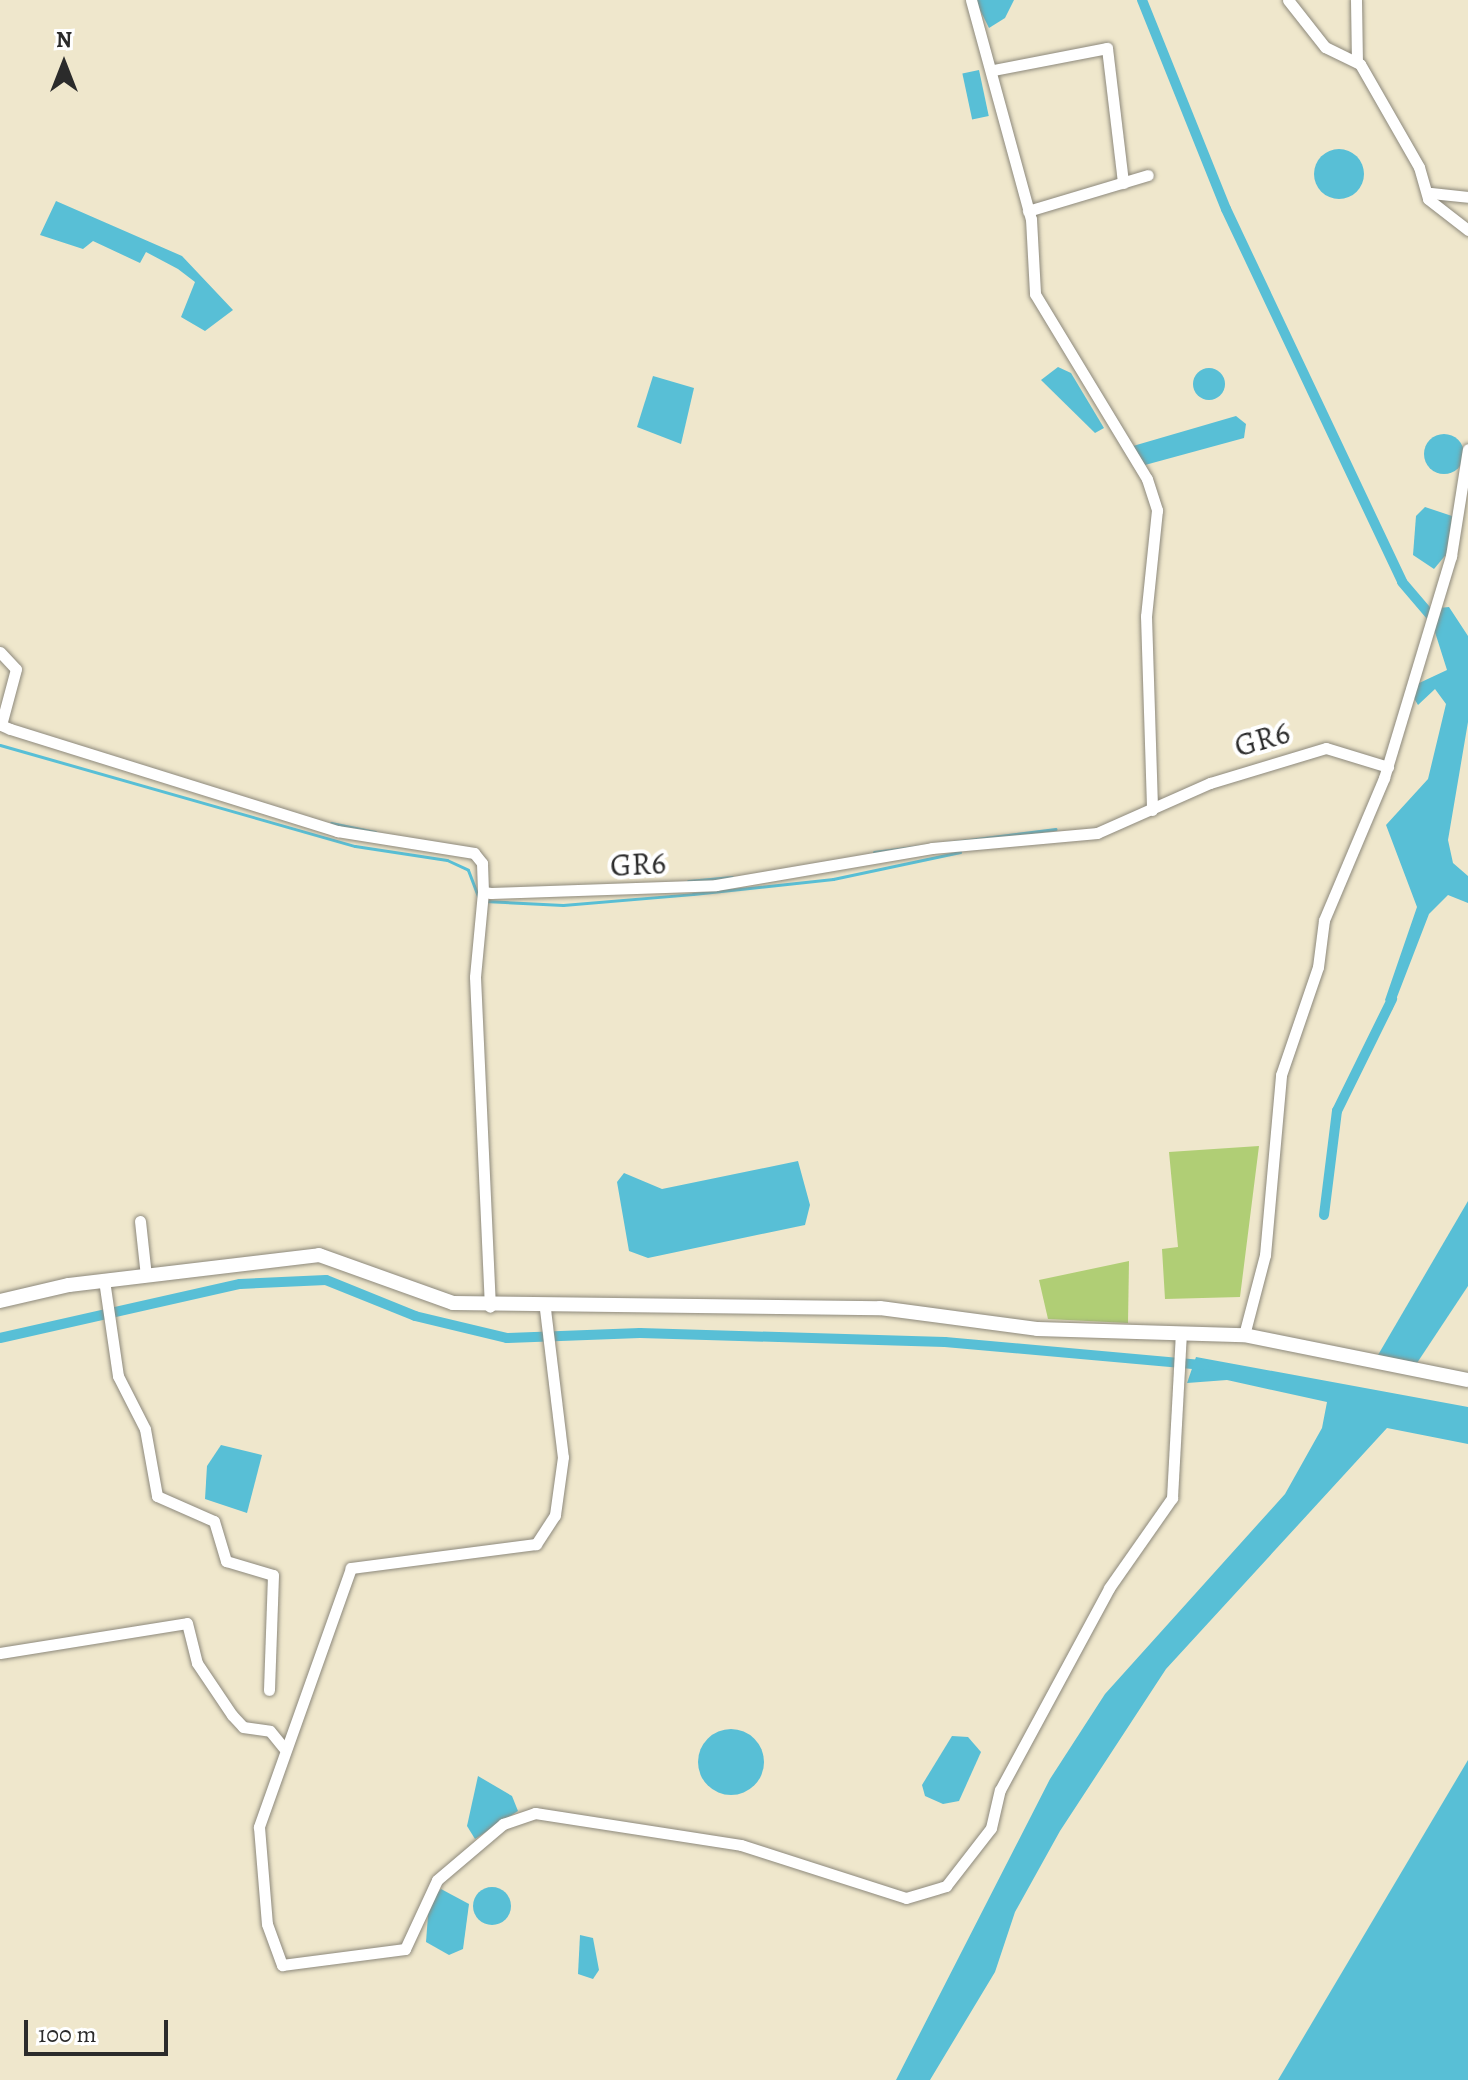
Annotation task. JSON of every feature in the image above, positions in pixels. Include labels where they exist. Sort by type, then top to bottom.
[{"type":"main road","points":[[0,1301],[104,1280],[319,1255],[353,1262],[418,1296],[490,1307],[546,1313],[880,1308],[1037,1329],[1181,1339],[1244,1335],[1468,1380]]},
{"type":"street","points":[[971,0],[993,70],[1028,211],[1035,294],[1147,479],[1157,510],[1146,616],[1152,810]]},
{"type":"street","points":[[1288,0],[1325,47],[1357,62]]},
{"type":"street","points":[[1356,0],[1357,62],[1448,221],[1468,230]]},
{"type":"street","points":[[993,70],[1107,48],[1123,183]]},
{"type":"street","points":[[1028,211],[1148,175]]},
{"type":"street","points":[[1431,193],[1468,197]]},
{"type":"street","points":[[1244,1335],[1265,1255],[1281,1075],[1318,967],[1324,920],[1388,767],[1424,631],[1439,592],[1468,449]]},
{"type":"street","points":[[0,652],[17,678],[0,726],[337,831],[474,853],[483,892],[475,977],[490,1307]]},
{"type":"street","name":"GR6","points":[[483,892],[651,891],[788,876],[932,848],[1097,833],[1225,777],[1326,748],[1388,767]]},
{"type":"street","points":[[140,1221],[146,1276]]},
{"type":"street","points":[[104,1280],[118,1376],[145,1429],[160,1501],[214,1521],[226,1561],[273,1575],[269,1690]]},
{"type":"street","points":[[546,1313],[563,1457],[559,1501],[544,1534],[514,1549],[354,1564],[283,1747],[259,1827],[258,1867],[282,1965],[405,1949],[437,1880],[503,1824],[535,1813],[741,1845],[899,1897],[929,1896],[958,1876],[991,1828],[1000,1790],[1109,1588],[1172,1498],[1181,1339]]},
{"type":"street","points":[[0,1653],[187,1623],[197,1663],[232,1715],[243,1727],[270,1731],[283,1747]]},
{"type":"green space","points":[[1259,1146],[1240,1297],[1165,1299],[1162,1249],[1178,1247],[1169,1152]]},
{"type":"green space","points":[[1129,1261],[1128,1323],[1048,1319],[1039,1280]]},
{"type":"water","points":[[975,0],[1014,0],[1005,18],[989,28]]},
{"type":"water","points":[[979,70],[989,116],[972,120],[962,74]]},
{"type":"water","points":[[1339,149],[1357,156],[1364,174],[1357,192],[1339,199],[1321,192],[1314,174],[1321,156]]},
{"type":"water","points":[[56,201],[182,256],[233,310],[205,331],[181,317],[195,282],[178,269],[146,252],[140,263],[93,241],[83,249],[40,235]]},
{"type":"water","points":[[1058,367],[1071,373],[1104,428],[1095,433],[1041,380]]},
{"type":"water","points":[[1209,368],[1220,373],[1225,384],[1220,395],[1209,400],[1198,395],[1193,384],[1198,373]]},
{"type":"water","points":[[653,376],[694,388],[681,444],[637,427]]},
{"type":"water","points":[[1236,416],[1246,424],[1244,438],[1145,465],[1133,446]]},
{"type":"water","points":[[1444,434],[1458,440],[1464,454],[1458,468],[1444,474],[1430,468],[1424,454],[1430,440]]},
{"type":"water","points":[[1425,507],[1452,516],[1449,551],[1434,569],[1413,555],[1416,516]]},
{"type":"water","points":[[1449,607],[1468,636],[1468,722],[1448,840],[1453,863],[1468,876],[1468,903],[1448,895],[1429,914],[1392,1010],[1385,1000],[1417,907],[1386,825],[1428,779],[1446,704],[1435,689],[1418,705],[1412,695],[1417,684],[1447,670],[1434,629],[1439,608]]},
{"type":"water","points":[[798,1161],[810,1205],[805,1225],[648,1258],[629,1251],[617,1182],[624,1173],[662,1189]]},
{"type":"water","points":[[1468,1201],[1468,1286],[1417,1363],[1378,1355]]},
{"type":"water","points":[[1196,1357],[1468,1407],[1468,1444],[1387,1428],[1166,1669],[1060,1831],[1015,1912],[995,1972],[930,2080],[896,2080],[1050,1779],[1105,1694],[1285,1494],[1322,1428],[1327,1402],[1227,1380],[1187,1383]]},
{"type":"water","points":[[221,1445],[262,1455],[247,1513],[205,1499],[207,1466]]},
{"type":"water","points":[[731,1729],[744,1731],[754,1739],[762,1749],[762,1775],[754,1785],[744,1793],[731,1795],[718,1793],[708,1785],[700,1775],[698,1762],[700,1749],[708,1739],[718,1731]]},
{"type":"water","points":[[952,1736],[968,1737],[981,1752],[959,1801],[943,1804],[925,1796],[922,1785]]},
{"type":"water","points":[[1468,1760],[1468,2080],[1278,2080]]},
{"type":"water","points":[[478,1776],[512,1796],[518,1811],[475,1839],[467,1826]]},
{"type":"water","points":[[492,1887],[505,1893],[511,1906],[505,1919],[492,1925],[479,1919],[473,1906],[479,1893]]},
{"type":"water","points":[[441,1889],[469,1904],[463,1949],[449,1955],[426,1942],[429,1902]]},
{"type":"water","points":[[580,1935],[593,1938],[599,1970],[593,1979],[578,1974]]},
{"type":"waterway","points":[[1142,0],[1226,209],[1402,582],[1436,622]]},
{"type":"waterway","points":[[0,745],[355,846],[447,860],[468,870],[478,896]]},
{"type":"waterway","points":[[331,823],[375,832]]},
{"type":"waterway","points":[[874,852],[1056,829]]},
{"type":"waterway","points":[[485,901],[563,905],[693,894],[833,879],[960,852]]},
{"type":"waterway","points":[[688,881],[732,877]]},
{"type":"waterway","points":[[1324,1215],[1337,1111],[1392,999]]},
{"type":"waterway","points":[[0,1338],[240,1284],[326,1280],[415,1316],[507,1338],[640,1333],[945,1342],[1204,1365]]}]
